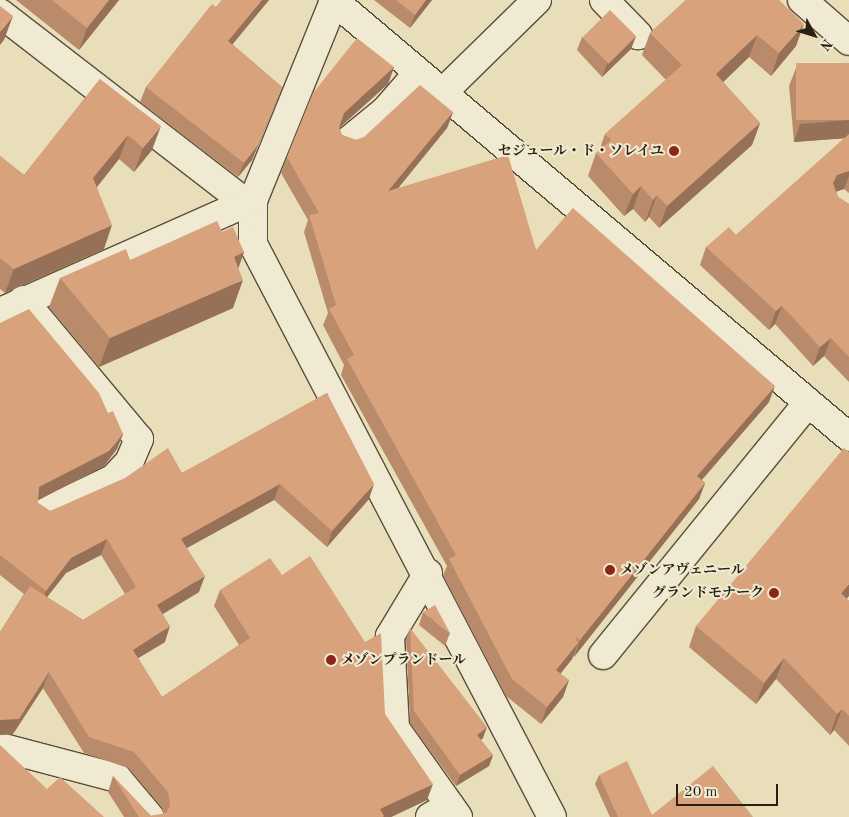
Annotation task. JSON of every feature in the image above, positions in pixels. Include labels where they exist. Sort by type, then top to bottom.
[{"type":"street","points":[[552,817],[428,573],[253,244],[250,201],[333,0],[849,437]]},
{"type":"street","points":[[604,0],[638,35]]},
{"type":"street","points":[[442,93],[526,4]]},
{"type":"street","points":[[816,5],[849,41]]},
{"type":"street","points":[[0,12],[250,201]]},
{"type":"street","points":[[348,141],[386,110],[418,73]]},
{"type":"street","points":[[46,511],[113,479],[129,462],[139,440],[11,306],[250,201]]},
{"type":"street","points":[[603,656],[808,402]]},
{"type":"street","points":[[428,573],[390,636],[395,728],[446,813]]},
{"type":"street","points":[[0,747],[117,778],[150,817]]},
{"type":"building","points":[[52,0],[109,0],[87,28]]},
{"type":"building","points":[[222,0],[262,0],[228,41],[282,87],[258,145],[244,163],[146,87],[212,4],[216,7]]},
{"type":"building","points":[[396,0],[426,0],[415,15]]},
{"type":"building","points":[[686,0],[779,0],[804,24],[779,53],[757,35],[716,74],[760,123],[667,206],[657,195],[653,200],[641,186],[633,194],[596,153],[611,140],[605,134],[682,65],[650,33]]},
{"type":"building","points":[[0,6],[13,16],[0,32]]},
{"type":"building","points":[[610,10],[636,36],[609,64],[582,38]]},
{"type":"building","points":[[357,38],[394,67],[344,113],[339,127],[342,135],[356,140],[364,137],[420,85],[453,112],[388,191],[508,155],[536,250],[573,208],[775,386],[697,476],[705,483],[580,640],[575,636],[578,643],[556,670],[569,680],[547,707],[512,679],[449,559],[456,555],[347,359],[354,355],[329,309],[336,305],[309,215],[319,213],[287,157],[313,93]]},
{"type":"building","points":[[796,63],[849,63],[849,120],[796,120]]},
{"type":"building","points":[[100,79],[161,126],[143,148],[128,135],[93,178],[112,225],[14,269],[0,258],[0,156],[24,175]]},
{"type":"building","points":[[849,134],[849,171],[837,175],[833,183],[838,197],[849,204],[849,357],[831,338],[820,347],[782,306],[776,311],[706,247],[729,227],[736,235]]},
{"type":"building","points":[[217,221],[222,232],[233,227],[244,252],[234,257],[243,280],[110,338],[60,278],[126,249],[130,260]]},
{"type":"building","points":[[29,309],[99,393],[108,413],[113,411],[123,434],[109,451],[39,487],[38,503],[50,511],[125,478],[168,448],[182,473],[327,393],[374,484],[332,531],[280,484],[181,539],[205,576],[157,605],[170,626],[133,650],[162,697],[250,638],[220,590],[270,558],[282,575],[310,556],[365,642],[381,633],[385,714],[433,784],[380,809],[383,817],[139,817],[113,776],[151,816],[166,813],[170,806],[168,792],[134,752],[89,737],[49,672],[19,719],[0,720],[0,632],[30,586],[83,620],[136,587],[107,539],[71,558],[46,591],[0,555],[0,323]]},
{"type":"building","points":[[844,448],[849,452],[849,584],[841,593],[849,601],[849,716],[842,709],[837,714],[784,658],[764,683],[696,626]]},
{"type":"building","points":[[435,605],[450,633],[423,612]]},
{"type":"building","points":[[410,628],[487,727],[477,735],[493,755],[460,775],[414,711]]},
{"type":"building","points":[[0,745],[47,789],[60,777],[104,817],[0,817]]},
{"type":"building","points":[[627,761],[652,815],[713,766],[753,817],[618,817],[599,775]]},
{"type":"place","name":"セジュール・ド・ソレイユ","points":[[674,151]]},
{"type":"place","name":"メゾンアヴェニール","points":[[610,570]]},
{"type":"place","name":"グランドモナーク","points":[[774,593]]},
{"type":"place","name":"メゾンプランドール","points":[[331,660]]}]
